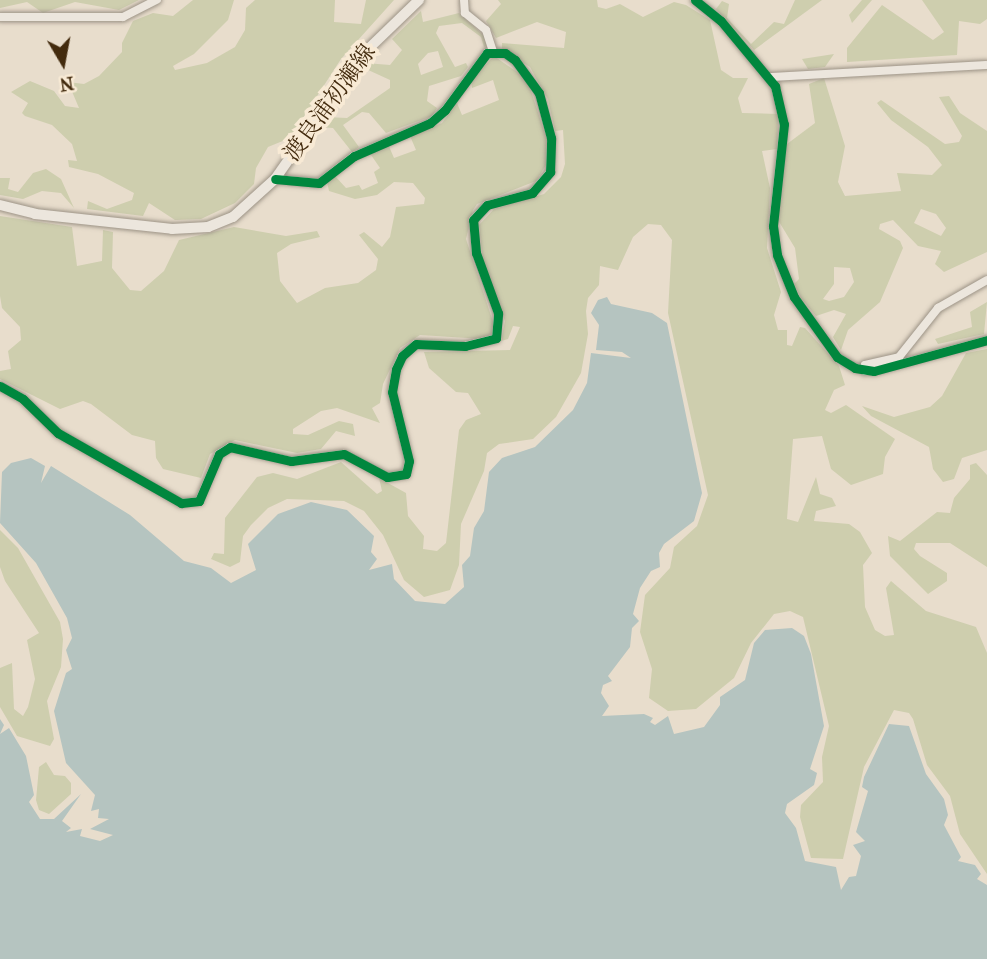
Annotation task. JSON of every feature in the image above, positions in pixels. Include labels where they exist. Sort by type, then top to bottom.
[{"type":"main road","name":"渡良浦初瀬線","points":[[0,205],[35,214],[192,230],[233,217],[275,179],[363,54],[419,0]]},
{"type":"street","points":[[0,17],[123,17],[158,0]]},
{"type":"street","points":[[464,0],[465,13],[486,30],[493,51]]},
{"type":"street","points":[[695,0],[716,15],[771,77],[783,117],[773,226],[780,266],[794,297],[832,350],[849,366],[865,371],[987,340]]},
{"type":"street","points":[[0,386],[23,399],[58,433],[181,503],[200,501],[219,454],[230,447],[291,461],[344,454],[387,477],[400,478],[406,474],[409,461],[392,392],[401,356],[416,344],[465,346],[496,338],[498,313],[476,253],[473,220],[487,205],[532,193],[545,182],[552,166],[551,138],[539,93],[515,60],[493,51],[481,56],[445,110],[430,123],[363,150],[319,183],[275,179]]},
{"type":"street","points":[[771,77],[987,65]]},
{"type":"street","points":[[865,371],[864,365],[899,357],[938,308],[987,280]]},
{"type":"green space","points":[[0,0],[139,0],[119,10],[75,2],[43,13],[27,2],[0,8]]},
{"type":"green space","points":[[193,0],[234,0],[228,20],[194,54],[173,66],[175,70],[207,63],[235,47],[245,30],[246,8],[255,0],[335,0],[334,22],[361,24],[366,0],[394,0],[341,59],[290,138],[268,147],[256,168],[254,184],[235,203],[201,219],[175,220],[149,203],[143,216],[87,209],[88,201],[107,209],[132,200],[134,193],[98,174],[69,167],[68,160],[77,161],[72,144],[52,125],[25,116],[22,113],[28,103],[11,92],[30,81],[54,91],[65,106],[79,108],[68,82],[84,84],[99,76],[122,52],[122,43],[133,21],[153,13],[173,16]]},
{"type":"green space","points":[[498,0],[597,0],[598,7],[606,9],[620,4],[643,17],[674,2],[686,5],[710,20],[721,70],[733,78],[748,78],[738,98],[742,113],[778,114],[777,149],[762,151],[770,188],[767,248],[781,292],[774,315],[778,330],[787,330],[787,345],[792,346],[800,327],[805,328],[839,366],[845,385],[834,390],[825,410],[831,413],[846,405],[895,439],[885,457],[883,474],[851,485],[831,469],[822,436],[793,439],[787,519],[798,522],[816,477],[820,494],[832,498],[836,506],[816,511],[814,521],[849,524],[860,532],[872,553],[863,565],[865,607],[875,630],[885,636],[894,635],[886,588],[891,581],[926,611],[976,627],[987,653],[987,874],[960,834],[950,796],[927,765],[913,719],[909,713],[894,710],[864,767],[843,859],[811,858],[800,817],[801,805],[823,782],[822,757],[829,726],[803,617],[790,611],[774,614],[751,643],[734,678],[696,709],[668,711],[649,698],[652,669],[640,632],[645,595],[670,568],[674,547],[697,526],[708,495],[668,313],[672,240],[661,225],[648,224],[633,237],[618,270],[600,266],[599,285],[588,298],[588,334],[581,373],[556,417],[533,439],[499,444],[487,453],[484,471],[461,524],[459,565],[450,590],[424,597],[404,580],[383,535],[364,511],[344,501],[287,499],[268,508],[251,525],[243,536],[240,562],[230,567],[211,559],[214,553],[224,554],[225,518],[257,477],[273,473],[297,479],[341,462],[377,494],[382,491],[379,478],[406,493],[408,516],[424,536],[423,549],[437,551],[446,543],[459,430],[466,420],[481,414],[468,393],[456,392],[429,368],[424,352],[510,350],[520,327],[513,326],[508,339],[501,341],[505,321],[483,262],[479,225],[494,209],[544,194],[561,177],[565,164],[563,130],[555,131],[548,99],[530,67],[502,49],[502,43],[564,48],[566,32],[537,22],[496,38],[486,21],[501,4]]},
{"type":"green space","points":[[795,0],[822,0],[754,50],[716,9],[722,1],[729,4],[727,18],[751,44],[774,22],[784,24]]},
{"type":"green space","points":[[862,0],[872,0],[852,23],[849,15]]},
{"type":"green space","points":[[922,0],[987,0],[987,19],[980,24],[959,21],[957,55],[847,62],[847,48],[882,5],[933,40],[944,32]]},
{"type":"green space","points":[[421,11],[423,22],[459,13],[491,42],[484,47],[481,37],[462,23],[439,26],[436,33],[455,67],[466,63],[468,67],[461,76],[429,86],[427,101],[437,108],[432,116],[386,133],[369,113],[362,112],[343,125],[359,147],[352,152],[333,128],[320,127],[326,117],[347,118],[390,88],[390,80],[366,69],[365,63],[390,65],[402,50],[392,39]],"holes":[[[438,51],[443,67],[421,75],[418,64],[428,53]]]},
{"type":"green space","points":[[834,54],[825,67],[808,69],[802,59]]},
{"type":"green space","points":[[494,56],[524,77],[530,88],[547,140],[546,165],[536,181],[477,204],[473,210],[466,239],[495,328],[492,333],[483,339],[420,335],[400,348],[383,384],[380,403],[372,408],[380,423],[337,408],[321,411],[293,429],[293,434],[308,435],[339,421],[353,424],[355,436],[336,431],[321,449],[297,453],[235,440],[210,454],[201,478],[163,469],[156,458],[155,441],[132,435],[91,404],[83,401],[60,409],[0,379],[0,371],[11,369],[8,351],[21,340],[20,327],[2,308],[0,216],[72,227],[77,266],[102,261],[103,230],[113,232],[112,268],[130,290],[141,291],[164,271],[179,240],[234,227],[286,236],[317,231],[320,237],[291,244],[277,253],[280,281],[297,303],[325,288],[358,283],[376,270],[378,259],[359,235],[364,232],[382,247],[390,237],[396,207],[424,204],[425,198],[413,183],[394,182],[377,195],[355,199],[329,191],[327,182],[335,176],[346,188],[359,185],[362,190],[378,183],[374,172],[380,168],[369,152],[388,144],[394,158],[416,150],[410,136],[442,123],[457,103],[462,115],[499,100],[493,80],[472,88],[471,80]]},
{"type":"green space","points":[[824,78],[845,146],[838,182],[845,196],[901,191],[897,173],[932,175],[942,165],[928,147],[891,120],[877,103],[881,100],[945,144],[959,142],[962,136],[939,97],[949,96],[960,113],[987,131],[987,252],[944,272],[935,264],[941,251],[918,246],[893,220],[880,224],[879,229],[900,241],[903,248],[880,302],[848,330],[841,350],[833,337],[846,314],[834,310],[816,316],[801,298],[794,284],[799,279],[795,248],[778,220],[787,144],[815,123],[809,84]],"holes":[[[921,209],[936,214],[946,228],[941,236],[914,223]],[[834,267],[850,268],[854,282],[844,297],[829,301],[823,299],[834,284]]]},
{"type":"green space","points":[[46,169],[61,179],[74,208],[61,193],[42,191],[23,199],[0,195],[0,178],[10,178],[8,189],[18,192],[33,173]]},
{"type":"green space","points":[[987,302],[984,334],[938,344],[935,339],[972,327],[970,312]]},
{"type":"green space","points":[[987,349],[987,450],[962,458],[954,479],[943,482],[933,469],[929,447],[871,416],[862,406],[894,417],[930,407],[942,396],[966,353]]},
{"type":"green space","points":[[976,463],[987,475],[987,567],[950,543],[916,543],[914,549],[920,556],[947,573],[947,581],[928,594],[890,556],[888,536],[900,541],[937,512],[950,513],[954,498],[970,479],[970,465]]},
{"type":"green space","points":[[0,530],[18,548],[60,622],[63,639],[61,667],[47,701],[54,739],[50,746],[17,736],[0,707],[0,668],[12,663],[14,709],[23,716],[28,707],[35,679],[27,640],[39,633],[5,581],[0,567]]},
{"type":"green space","points":[[46,762],[54,775],[65,776],[71,783],[71,794],[49,814],[39,810],[36,800],[39,767]]},
{"type":"shaded area","points":[[607,297],[611,304],[652,313],[667,323],[702,493],[694,521],[664,544],[659,553],[660,567],[651,571],[640,588],[633,614],[639,621],[632,628],[630,647],[608,676],[612,681],[603,685],[601,693],[609,706],[602,716],[644,714],[653,718],[650,722],[655,725],[668,716],[674,734],[704,727],[720,705],[720,697],[745,680],[754,643],[765,630],[792,628],[804,636],[811,654],[824,726],[810,769],[817,773],[814,785],[787,804],[785,813],[796,828],[805,861],[836,867],[841,890],[849,877],[856,876],[861,856],[853,845],[865,841],[856,832],[868,791],[862,787],[864,777],[889,724],[909,726],[926,774],[944,799],[948,815],[944,825],[961,857],[958,861],[975,865],[981,874],[977,879],[987,885],[987,959],[0,959],[0,734],[9,728],[26,756],[34,795],[29,802],[40,819],[54,819],[81,794],[62,821],[71,828],[66,832],[82,829],[80,836],[100,841],[113,835],[90,829],[109,819],[98,818],[99,809],[91,811],[95,795],[66,763],[54,711],[66,673],[72,669],[66,650],[72,638],[67,618],[36,563],[0,523],[2,472],[11,463],[31,458],[45,466],[41,483],[51,466],[130,515],[184,561],[211,568],[231,583],[256,570],[248,544],[278,514],[311,502],[347,510],[374,536],[371,552],[377,559],[369,570],[392,564],[394,579],[415,601],[445,604],[464,587],[462,565],[470,556],[474,528],[484,511],[489,472],[502,458],[535,447],[573,410],[587,383],[591,353],[631,358],[622,352],[596,350],[599,325],[591,313],[598,300]]},
{"type":"cycle path","points":[[695,0],[721,21],[775,86],[784,124],[773,226],[777,255],[794,297],[837,357],[855,368],[874,371],[987,340]]},
{"type":"cycle path","points":[[0,386],[23,399],[58,433],[181,503],[199,501],[219,454],[230,447],[291,461],[344,454],[387,477],[406,474],[409,461],[392,392],[396,369],[402,356],[416,344],[465,346],[496,338],[498,313],[476,253],[473,220],[487,205],[532,193],[550,172],[551,138],[539,93],[515,60],[505,53],[487,53],[445,110],[430,123],[354,156],[319,183],[275,179]]}]
